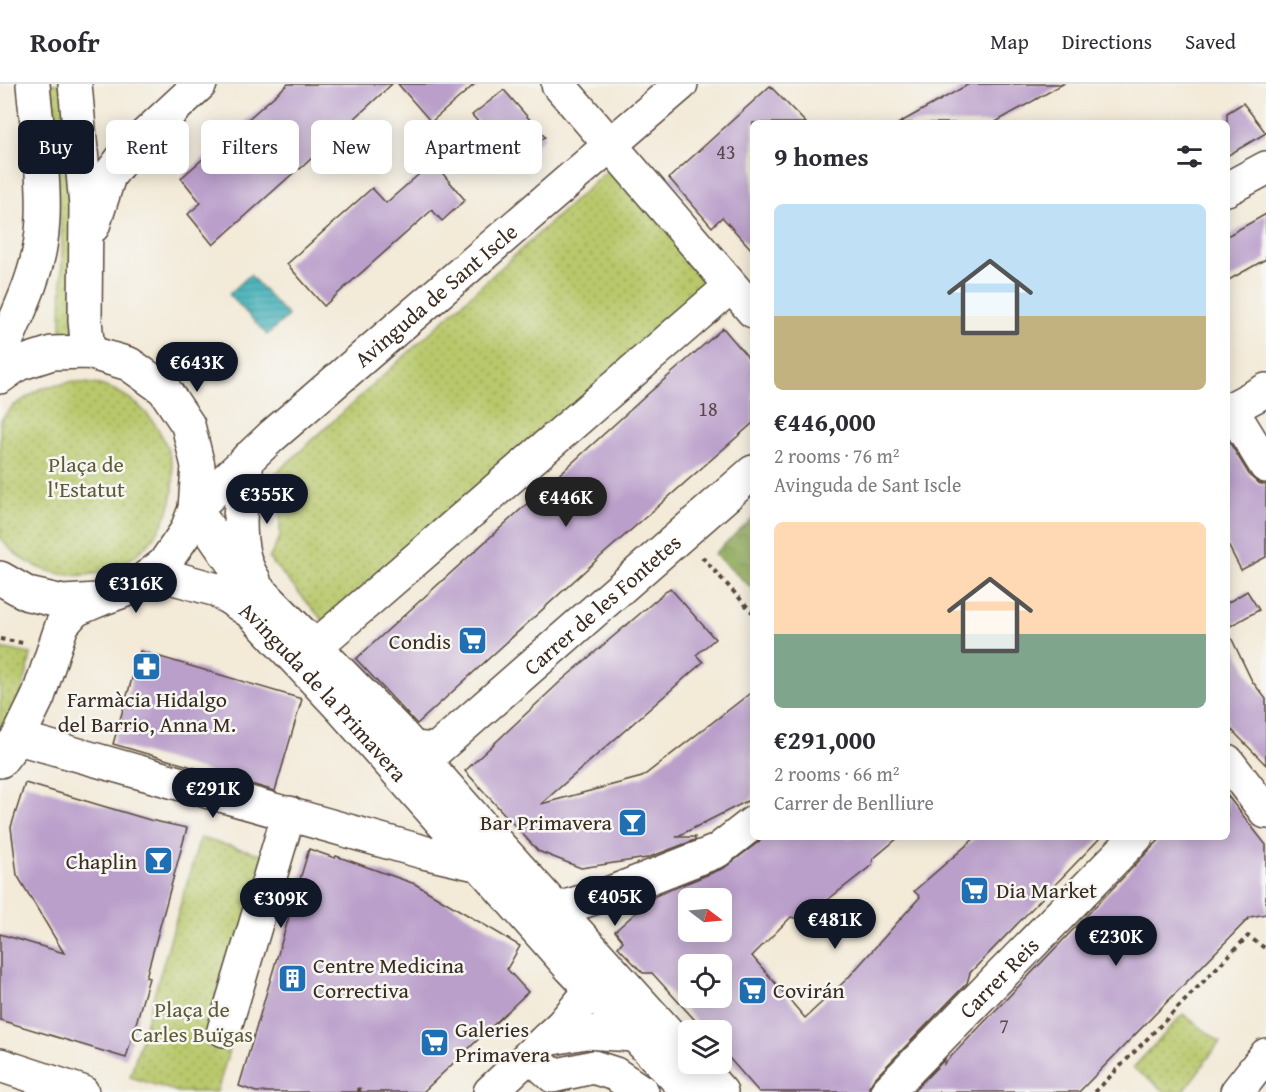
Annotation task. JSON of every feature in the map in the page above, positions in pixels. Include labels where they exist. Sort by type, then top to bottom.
[{"type":"street","points":[[0,356],[35,269],[41,240],[44,207],[33,84]]},
{"type":"street","points":[[75,84],[86,206],[85,320],[88,352]]},
{"type":"street","points":[[85,253],[109,176],[128,151],[200,84]]},
{"type":"street","points":[[558,84],[750,308]]},
{"type":"street","name":"Avinguda de Sant Iscle","points":[[195,509],[248,458],[681,84]]},
{"type":"street","points":[[1230,187],[1266,168]]},
{"type":"street","points":[[324,639],[731,286]]},
{"type":"street","points":[[0,377],[18,364],[52,353],[88,352],[129,364],[164,390],[182,416],[188,425],[198,466],[195,509],[186,532],[164,564],[134,587],[75,610],[62,625],[38,697],[9,749],[289,813],[423,852],[476,860]]},
{"type":"street","points":[[1230,409],[1266,390]]},
{"type":"street","points":[[1230,412],[1266,466]]},
{"type":"street","name":"Avinguda de la Primavera","points":[[248,458],[240,497],[242,539],[248,570],[265,596]]},
{"type":"street","name":"Carrer de les Fontetes","points":[[433,751],[750,475]]},
{"type":"street","name":"Avinguda de la Primavera","points":[[195,509],[241,575],[265,596],[324,639],[433,751],[563,920],[678,1044]]},
{"type":"street","name":"Avinguda de la Primavera","points":[[147,577],[163,575],[218,590],[252,613],[342,709],[596,996],[689,1092]]},
{"type":"street","points":[[0,578],[28,594],[54,600],[63,602],[98,600]]},
{"type":"street","name":"Avinguda de la Primavera","points":[[433,751],[443,803],[470,835],[476,860]]},
{"type":"street","points":[[1230,765],[1266,812]]},
{"type":"street","points":[[224,1030],[289,813]]},
{"type":"street","points":[[596,996],[597,976],[572,944],[563,920],[610,892],[717,851],[750,825]]},
{"type":"street","name":"Carrer Reis","points":[[887,1092],[1133,840]]},
{"type":"street","name":"Avinguda de la Primavera","points":[[502,889],[517,883],[563,920]]},
{"type":"street","points":[[571,968],[556,1038],[553,1076],[594,1067],[615,1074],[642,1092]]},
{"type":"street","points":[[490,1092],[556,1038],[582,1000],[613,994],[625,1002],[697,1082],[713,1092]]},
{"type":"street","points":[[556,1038],[634,1035]]},
{"type":"street","points":[[1237,1092],[1266,1055]]},
{"type":"street","points":[[0,1065],[82,1092]]},
{"type":"street","points":[[705,1074],[721,1092]]},
{"type":"path","points":[[682,534],[750,610]]},
{"type":"path","points":[[1095,1092],[1248,936],[1266,949]]},
{"type":"path","points":[[359,1092],[360,1083]]},
{"type":"green space","points":[[50,84],[65,84],[67,120],[53,120]]},
{"type":"green space","points":[[621,158],[731,286],[333,632],[269,559],[280,537],[280,501],[271,478]]},
{"type":"green space","points":[[57,174],[71,174],[73,332],[61,334],[62,245]]},
{"type":"green space","name":"Plaça de l'Estatut","points":[[71,382],[103,386],[122,394],[138,405],[152,420],[162,437],[170,455],[173,475],[172,494],[167,514],[159,530],[148,544],[135,556],[120,565],[87,575],[69,575],[37,567],[23,559],[0,537],[0,421],[13,406],[40,389]]},
{"type":"green space","points":[[750,521],[750,586],[714,554]]},
{"type":"green space","points":[[0,648],[31,654],[20,697],[12,717],[0,736]]},
{"type":"green space","name":"Plaça de Carles Buïgas","points":[[200,838],[284,860],[217,1092],[178,1092],[130,1077]]},
{"type":"green space","points":[[1183,1014],[1220,1042],[1183,1092],[1166,1092],[1133,1068]]},
{"type":"water","points":[[250,275],[288,316],[267,335],[229,294]]},
{"type":"building","points":[[288,84],[392,84],[353,120],[311,120],[311,159],[300,169],[299,120],[247,120]]},
{"type":"building","points":[[398,84],[475,84],[433,120],[429,120]]},
{"type":"building","points":[[969,84],[1063,84],[999,120],[904,120]]},
{"type":"building","points":[[770,86],[803,120],[750,120],[750,248],[722,217],[712,227],[669,178]]},
{"type":"building","points":[[504,90],[530,120],[476,120],[472,115]]},
{"type":"building","points":[[1243,103],[1266,133],[1230,154],[1230,120],[1227,120],[1227,113]]},
{"type":"building","points":[[201,160],[201,174],[292,174],[213,245],[188,214],[201,203],[181,178],[189,174],[189,171]]},
{"type":"building","points":[[419,174],[443,174],[465,200],[442,221],[432,210],[324,306],[287,264],[372,188],[386,203]]},
{"type":"building","points":[[1266,214],[1266,259],[1230,279],[1230,234]]},
{"type":"building","points":[[723,328],[750,360],[750,426],[599,558],[417,724],[356,659]]},
{"type":"building","points":[[1230,443],[1250,476],[1258,483],[1266,485],[1266,557],[1241,570],[1230,549]]},
{"type":"building","points":[[670,588],[715,639],[696,655],[703,662],[541,804],[642,777],[750,693],[750,800],[676,837],[695,837],[695,840],[647,858],[581,868],[538,851],[465,771],[561,681]]},
{"type":"building","points":[[1247,591],[1259,610],[1230,626],[1230,601]]},
{"type":"building","points":[[1230,635],[1252,681],[1266,699],[1266,765],[1230,728]]},
{"type":"building","points":[[140,651],[302,699],[275,791],[113,744]]},
{"type":"building","points":[[25,783],[150,820],[187,828],[126,1058],[0,1020],[0,934],[64,953],[17,875],[11,827]]},
{"type":"building","points":[[1230,799],[1266,845],[1266,914],[1250,917],[1079,1092],[913,1092],[945,1059],[944,1064],[1159,840],[1230,840]]},
{"type":"building","points":[[761,840],[895,840],[873,859],[872,865],[802,920],[791,917],[752,956],[805,1018],[847,979],[920,897],[914,891],[973,840],[1098,840],[970,973],[967,983],[874,1079],[869,1092],[759,1092],[732,1061],[732,1020],[695,1020],[684,1008],[732,1008],[732,954],[678,954],[678,1002],[652,973],[643,973],[618,947],[623,941],[615,931],[655,896],[724,868]]},
{"type":"building","points":[[309,849],[335,858],[336,856],[415,884],[520,946],[507,969],[528,992],[423,1092],[256,1092],[239,1086]]},
{"type":"place","name":"Condis","points":[[472,641]]},
{"type":"place","name":"Farmàcia Hidalgo del Barrio, Anna M.","points":[[147,667]]},
{"type":"place","name":"Bar Primavera","points":[[633,822]]},
{"type":"place","name":"Chaplin","points":[[158,861]]},
{"type":"place","name":"Dia Market","points":[[975,890]]},
{"type":"place","name":"Centre Medicina Correctiva","points":[[292,978]]},
{"type":"place","name":"Covirán","points":[[752,990]]},
{"type":"place","name":"Galeries Primavera","points":[[434,1042]]}]
